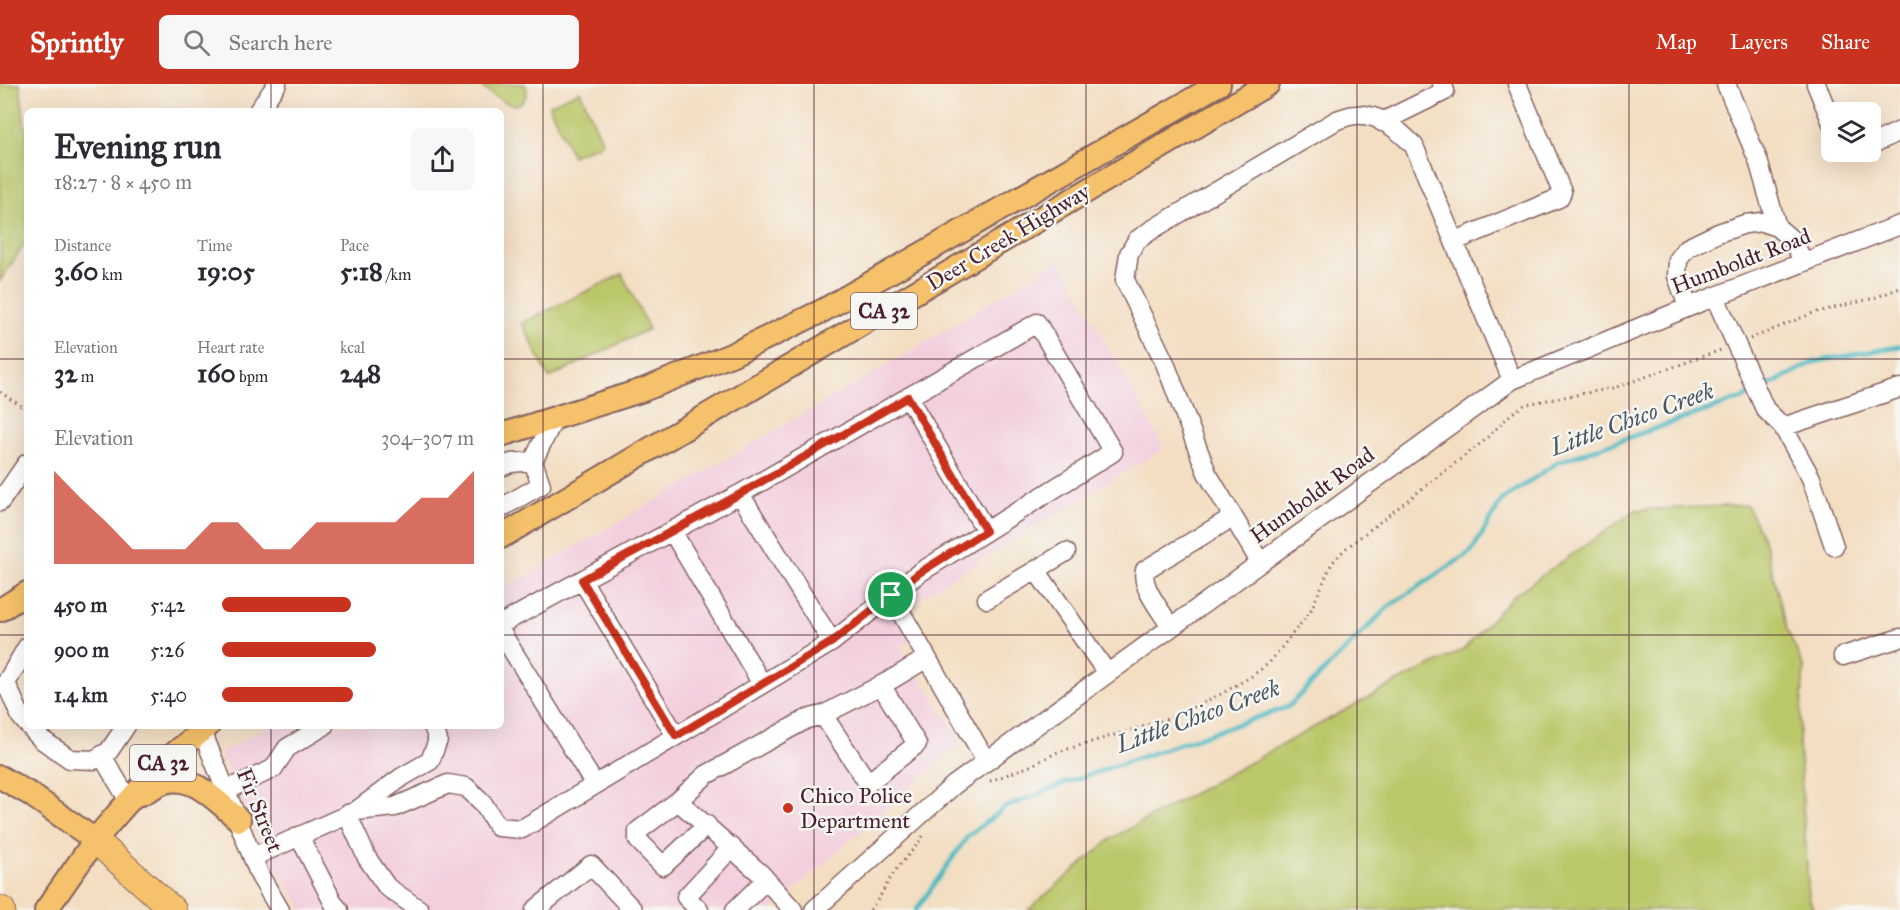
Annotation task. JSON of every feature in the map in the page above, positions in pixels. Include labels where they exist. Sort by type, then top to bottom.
[{"type":"highway","points":[[95,840],[173,910]]},
{"type":"main road","name":"Deer Creek Highway","points":[[504,434],[643,390],[730,355],[822,311],[1219,84]]},
{"type":"main road","name":"Deer Creek Highway","points":[[504,535],[1268,84]]},
{"type":"main road","points":[[0,610],[24,594]]},
{"type":"main road","name":"CA 32","points":[[46,910],[95,840],[164,762],[203,729]]},
{"type":"main road","points":[[0,777],[30,794],[95,840]]},
{"type":"main road","points":[[129,801],[163,782],[182,780],[200,788],[238,820]]},
{"type":"street","points":[[260,108],[277,84]]},
{"type":"street","points":[[1382,122],[1445,91],[1442,84]]},
{"type":"street","points":[[1455,241],[1562,195],[1517,84]]},
{"type":"street","points":[[1726,84],[1758,160],[1777,227]]},
{"type":"street","points":[[1816,84],[1823,102]]},
{"type":"street","points":[[1260,562],[1207,473],[1165,363],[1125,280],[1129,254],[1137,240],[1337,120],[1355,115],[1371,116],[1403,134],[1414,146],[1512,380]]},
{"type":"street","points":[[1881,140],[1900,131]]},
{"type":"street","points":[[1688,307],[1677,276],[1678,260],[1687,248],[1718,233],[1745,224],[1762,222],[1777,227],[1792,240],[1804,262]]},
{"type":"street","name":"Humboldt Road","points":[[814,910],[954,785],[1512,380],[1688,307],[1900,225]]},
{"type":"street","points":[[1715,297],[1765,409],[1783,427],[1811,478],[1834,546]]},
{"type":"street","points":[[351,812],[395,807],[448,784],[466,786],[482,802],[498,827],[522,829],[832,642],[919,573],[1113,452],[1037,323],[740,494],[504,622]]},
{"type":"street","points":[[1783,427],[1900,388]]},
{"type":"street","points":[[908,397],[986,531]]},
{"type":"street","points":[[504,506],[541,485],[533,461],[554,419]]},
{"type":"street","points":[[504,466],[511,463],[533,461]]},
{"type":"street","points":[[0,502],[24,467]]},
{"type":"street","points":[[740,494],[832,642]]},
{"type":"street","points":[[1172,627],[1146,586],[1143,577],[1145,570],[1233,517]]},
{"type":"street","points":[[672,531],[762,684]]},
{"type":"street","points":[[987,599],[1066,552]]},
{"type":"street","points":[[1036,570],[1107,673]]},
{"type":"street","points":[[582,580],[676,736]]},
{"type":"street","points":[[891,595],[986,761]]},
{"type":"street","points":[[504,637],[595,785]]},
{"type":"street","points":[[1843,656],[1900,638]]},
{"type":"street","points":[[24,651],[6,683],[24,720]]},
{"type":"street","points":[[707,825],[663,866],[638,840],[638,831],[678,801],[706,775],[807,718],[823,715],[927,658]]},
{"type":"street","points":[[823,715],[868,783],[917,744],[881,685]]},
{"type":"street","points":[[32,729],[41,739],[70,759],[94,760],[108,751],[124,729]]},
{"type":"street","name":"Fir Street","points":[[204,729],[260,876],[280,910]]},
{"type":"street","points":[[226,790],[273,770],[288,748],[319,729]]},
{"type":"street","points":[[253,857],[351,812],[430,761],[438,740],[434,729]]},
{"type":"street","points":[[102,756],[129,801]]},
{"type":"street","points":[[678,801],[732,847],[793,910]]},
{"type":"street","points":[[351,812],[368,858],[387,887],[420,910]]},
{"type":"street","points":[[299,836],[339,910]]},
{"type":"street","points":[[699,910],[686,897],[732,847]]},
{"type":"street","points":[[535,910],[591,865],[633,910]]},
{"type":"street","points":[[735,910],[766,880]]},
{"type":"path","points":[[983,786],[1058,752],[1171,718],[1252,676],[1269,663],[1310,612],[1332,562],[1345,549],[1485,440],[1511,414],[1526,404],[1614,388],[1736,345],[1813,313],[1874,298],[1900,288]]},
{"type":"path","points":[[0,392],[24,408]]},
{"type":"path","points":[[870,910],[879,900],[894,872],[914,851],[925,833]]},
{"type":"shaded area","points":[[1060,260],[1164,448],[908,605],[924,632],[901,646],[961,742],[772,910],[304,910],[267,857],[220,754],[263,729],[504,729],[504,589],[891,363]]},
{"type":"green space","points":[[0,84],[20,84],[24,119],[24,245],[0,281]]},
{"type":"green space","points":[[481,84],[525,84],[527,94],[521,103],[511,104],[484,89]]},
{"type":"green space","points":[[580,91],[603,143],[572,156],[549,105]]},
{"type":"green space","points":[[622,274],[649,329],[549,378],[522,323]]},
{"type":"green space","points":[[1747,505],[1765,543],[1787,629],[1804,668],[1799,742],[1809,898],[1814,910],[1028,910],[1112,838],[1393,684],[1463,650],[1514,595],[1636,510]]},
{"type":"waterway","name":"Little Chico Creek","points":[[1761,389],[1814,362],[1900,346]]},
{"type":"waterway","name":"Little Chico Creek","points":[[916,910],[968,836],[1004,808],[1065,783],[1288,707],[1388,607],[1472,551],[1502,500],[1558,462],[1753,393]]},
{"type":"place","name":"Chico Police Department","points":[[788,808]]},
{"type":"route","points":[[908,397],[986,531],[919,573],[891,595],[832,642],[676,736],[582,580],[740,494],[908,397]]}]
